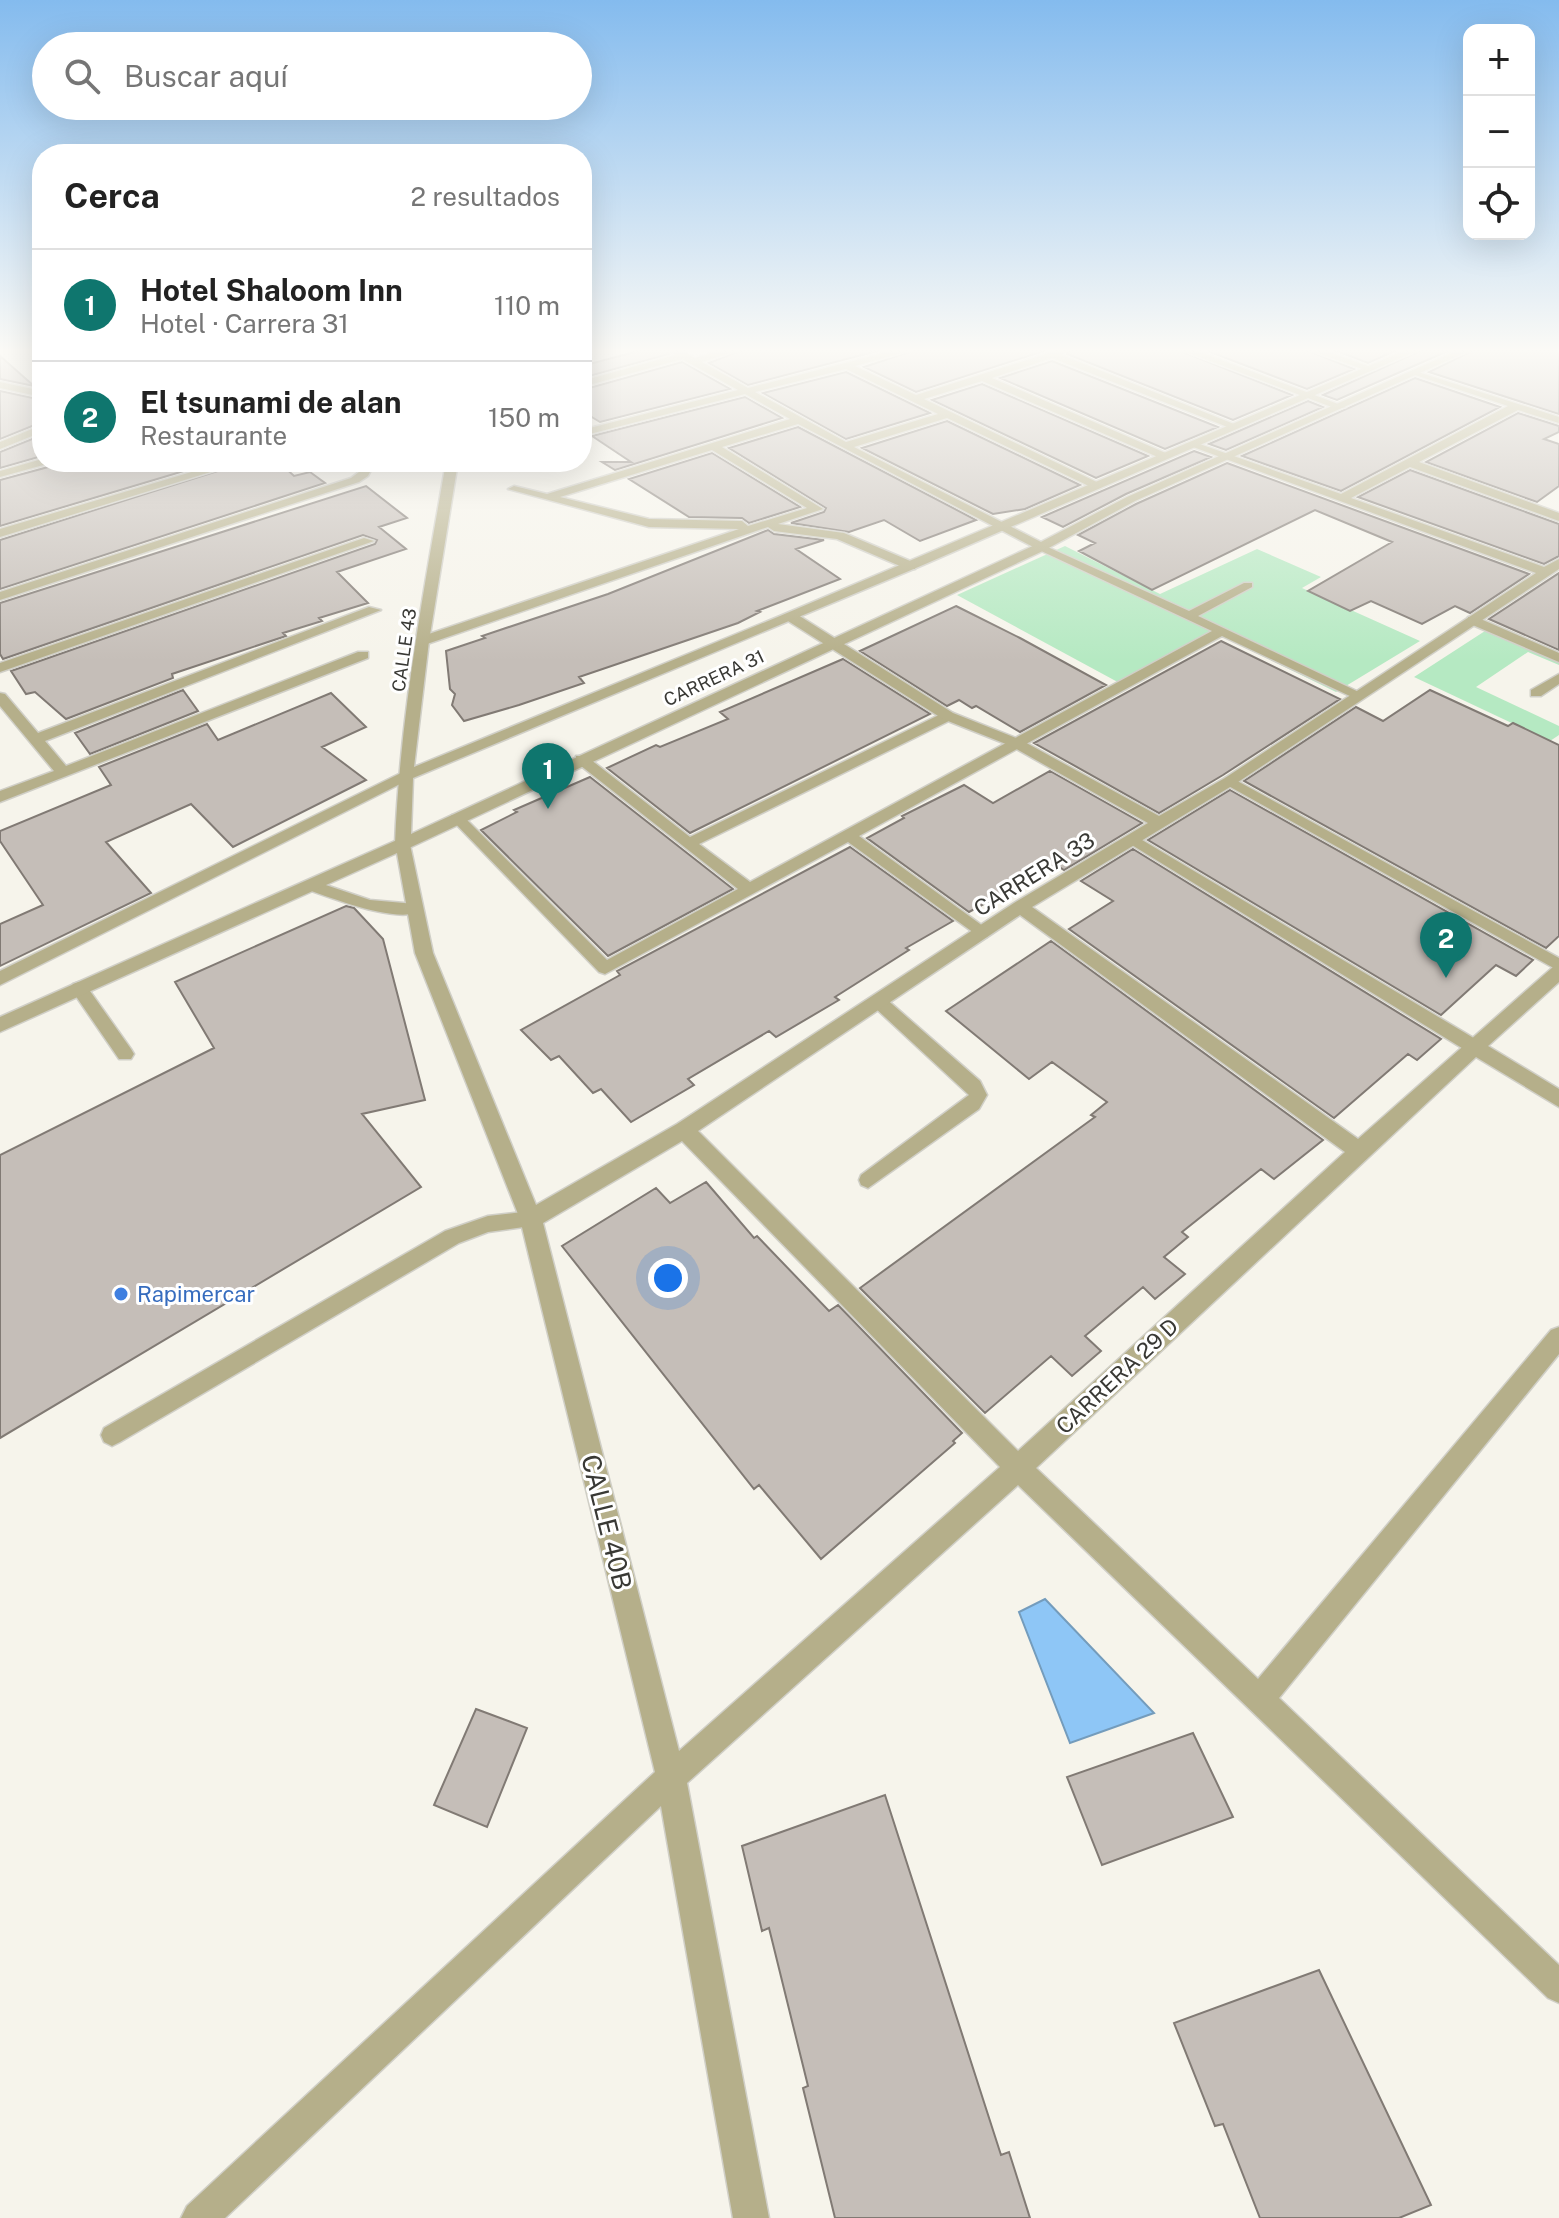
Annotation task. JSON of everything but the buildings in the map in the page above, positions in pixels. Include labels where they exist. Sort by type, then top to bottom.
[{"type":"street","points":[[551,496],[689,454]]},
{"type":"street","points":[[422,641],[758,526],[817,509],[725,454]]},
{"type":"street","points":[[860,454],[1041,547]]},
{"type":"street","points":[[1027,454],[1097,486]]},
{"type":"street","points":[[1158,454],[1164,456]]},
{"type":"street","name":"CARRERA 31","points":[[0,979],[405,776],[793,618],[1169,454]]},
{"type":"street","points":[[1216,454],[1341,499],[1552,568]]},
{"type":"street","name":"CARRERA 31","points":[[0,1025],[403,844],[1041,547],[1131,499],[1238,454]]},
{"type":"street","points":[[1341,499],[1428,454]]},
{"type":"street","points":[[1410,463],[1559,517]]},
{"type":"street","points":[[0,474],[32,465]]},
{"type":"street","points":[[0,533],[204,472]]},
{"type":"street","points":[[0,596],[355,480],[365,472]]},
{"type":"street","name":"CALLE 43","points":[[403,844],[405,776],[422,641],[450,472]]},
{"type":"street","points":[[514,489],[649,523],[802,528],[840,536],[911,566]]},
{"type":"street","points":[[0,668],[368,541]]},
{"type":"street","name":"CARRERA 33","points":[[531,1219],[684,1130],[1020,907],[1230,781],[1357,694],[1552,568]]},
{"type":"street","points":[[36,739],[374,610]]},
{"type":"street","points":[[793,618],[948,716],[1016,743],[1159,823]]},
{"type":"street","points":[[0,797],[363,655]]},
{"type":"street","points":[[0,697],[63,772]]},
{"type":"street","name":"CALLE 40B","points":[[403,844],[424,953],[531,1219],[671,1777],[751,2218]]},
{"type":"street","points":[[1020,907],[1359,1151]]},
{"type":"street","name":"CARRERA 29 D","points":[[199,2218],[671,1777],[1018,1468],[1359,1151],[1559,972]]},
{"type":"street","points":[[1476,1048],[1559,1099]]},
{"type":"street","points":[[684,1130],[1018,1468],[1559,1987]]},
{"type":"street","points":[[1260,1699],[1559,1337]]},
{"type":"lane","points":[[1041,547],[1357,694]]},
{"type":"lane","points":[[1189,616],[1248,585]]},
{"type":"lane","points":[[1472,620],[1559,658]]},
{"type":"lane","points":[[457,818],[605,968],[1222,631]]},
{"type":"lane","points":[[1536,693],[1559,678]]},
{"type":"lane","points":[[691,842],[948,716]]},
{"type":"lane","points":[[581,759],[748,889]]},
{"type":"lane","points":[[1230,781],[1559,965]]},
{"type":"lane","points":[[850,836],[981,933]]},
{"type":"lane","points":[[1132,839],[1476,1048]]},
{"type":"lane","points":[[311,885],[369,905],[415,909]]},
{"type":"lane","points":[[79,988],[125,1054]]},
{"type":"lane","points":[[868,1180],[973,1104],[978,1095],[974,1086],[878,1001]]},
{"type":"lane","points":[[112,1435],[452,1237],[488,1224],[531,1219]]},
{"type":"green space","points":[[1065,546],[1160,594],[1257,549],[1321,577],[1302,588],[1420,641],[1336,692],[1219,635],[1125,686],[957,595]]},
{"type":"green space","points":[[1485,631],[1559,653],[1559,665],[1528,652],[1476,687],[1559,726],[1559,735],[1550,741],[1414,677]]},
{"type":"water","points":[[1045,1599],[1154,1713],[1070,1743],[1019,1612]]},
{"type":"place","name":"Hotel Shaloom Inn","points":[[548,809]]},
{"type":"place","name":"El tsunami de alan","points":[[1446,978]]},
{"type":"place","name":"Rapimercar","points":[[121,1294]]}]
